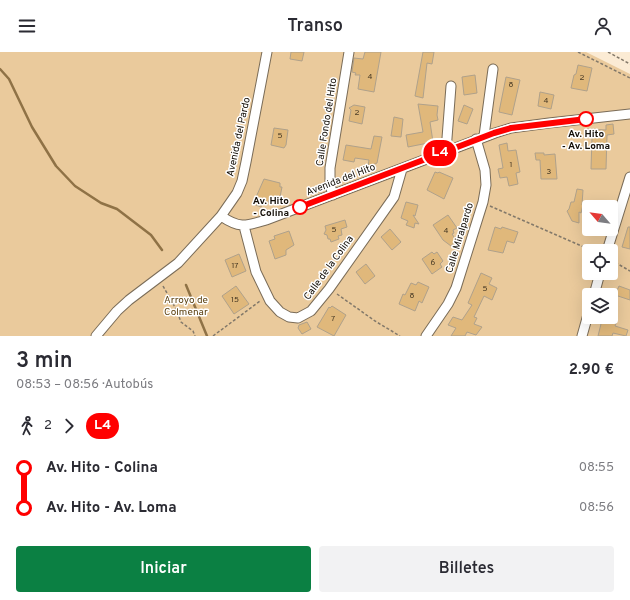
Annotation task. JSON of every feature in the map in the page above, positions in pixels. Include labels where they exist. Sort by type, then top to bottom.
[{"type":"street","name":"Avenida del Pardo","points":[[96,336],[117,311],[129,300],[178,263],[221,216],[237,193],[242,181],[267,52]]},
{"type":"street","name":"Calle Fondo del Hito","points":[[333,195],[330,185],[330,168],[349,52]]},
{"type":"street","points":[[480,138],[485,122],[493,69]]},
{"type":"street","points":[[446,151],[451,86]]},
{"type":"street","name":"Avenida del Hito","points":[[244,226],[266,220],[480,138],[511,128],[630,114]]},
{"type":"street","name":"Calle Miralpardo","points":[[426,336],[448,304],[456,288],[483,202],[486,185],[480,138]]},
{"type":"street","name":"Calle de la Colina","points":[[244,226],[256,272],[270,301],[280,312],[289,318],[298,318],[311,311],[329,289],[394,197],[402,169]]},
{"type":"street","points":[[609,244],[630,177]]},
{"type":"street","points":[[221,216],[227,220],[244,226]]},
{"type":"street","points":[[582,336],[585,324]]},
{"type":"path","points":[[578,52],[630,78]]},
{"type":"path","points":[[608,52],[630,64]]},
{"type":"path","points":[[483,202],[582,246]]},
{"type":"path","points":[[618,264],[630,271]]},
{"type":"path","points":[[159,278],[182,322],[193,332],[195,336]]},
{"type":"path","points":[[329,289],[375,321],[400,336]]},
{"type":"path","points":[[213,336],[267,295]]},
{"type":"green space","name":"Arroyo de Colmenar","points":[[0,52],[586,52],[630,74],[630,336],[0,336]]},
{"type":"building","points":[[291,52],[304,52],[302,61],[290,59]]},
{"type":"building","points":[[365,52],[381,52],[374,92],[358,89],[360,75],[355,75],[356,73],[352,72],[354,58],[363,59]]},
{"type":"building","points":[[423,52],[434,52],[432,64],[427,63],[423,98],[415,96]]},
{"type":"building","points":[[578,65],[592,68],[587,91],[571,88]]},
{"type":"building","points":[[475,75],[477,93],[464,95],[462,77]]},
{"type":"building","points":[[506,77],[520,80],[512,115],[499,112]]},
{"type":"building","points":[[540,92],[554,95],[551,109],[538,106]]},
{"type":"building","points":[[418,104],[438,106],[438,120],[430,122],[433,142],[408,147],[406,135],[423,132]]},
{"type":"building","points":[[354,105],[365,107],[362,124],[349,121],[351,110],[349,108]]},
{"type":"building","points":[[464,105],[473,109],[467,124],[458,121]]},
{"type":"building","points":[[394,117],[403,119],[401,137],[391,136]]},
{"type":"building","points":[[613,124],[614,134],[607,135],[606,169],[591,169],[592,137],[587,137],[587,129],[606,130],[606,125]]},
{"type":"building","points":[[274,128],[288,130],[286,145],[284,148],[271,145]]},
{"type":"building","points":[[374,136],[382,137],[377,163],[368,167],[369,160],[355,158],[354,162],[343,160],[346,145],[371,149]]},
{"type":"building","points":[[507,143],[508,151],[516,150],[520,172],[516,173],[518,184],[509,186],[507,177],[500,178],[498,169],[503,168],[499,145]]},
{"type":"building","points":[[535,153],[544,153],[544,155],[555,154],[557,179],[541,179],[540,160],[536,160]]},
{"type":"building","points":[[435,172],[439,172],[453,178],[444,199],[427,190]]},
{"type":"building","points":[[264,179],[280,183],[280,187],[282,187],[280,197],[277,196],[276,202],[269,200],[267,205],[263,203],[261,207],[253,204]]},
{"type":"building","points":[[577,189],[583,190],[582,209],[581,213],[579,212],[579,223],[572,221],[567,211],[571,202],[574,202]]},
{"type":"building","points":[[406,202],[418,205],[415,216],[413,215],[419,224],[415,223],[414,228],[406,225],[408,221],[401,218]]},
{"type":"building","points":[[448,215],[457,228],[453,230],[454,233],[452,234],[456,240],[451,246],[443,240],[433,225]]},
{"type":"building","points":[[345,220],[347,227],[341,229],[342,235],[338,236],[339,239],[331,242],[327,235],[324,234],[326,230],[325,226]]},
{"type":"building","points":[[495,227],[501,229],[502,227],[518,232],[514,243],[507,241],[503,253],[488,250]]},
{"type":"building","points":[[628,227],[630,227],[630,249],[622,247]]},
{"type":"building","points":[[390,229],[401,242],[392,250],[381,237]]},
{"type":"building","points":[[289,231],[294,245],[286,250],[286,255],[275,259],[269,241],[275,239],[274,236]]},
{"type":"building","points":[[432,252],[434,254],[437,252],[443,261],[440,264],[442,267],[432,274],[422,259]]},
{"type":"building","points":[[239,254],[246,271],[232,277],[225,260]]},
{"type":"building","points":[[366,264],[375,276],[365,284],[356,272]]},
{"type":"building","points":[[481,273],[492,278],[489,284],[497,288],[492,300],[484,296],[474,317],[477,318],[474,324],[482,327],[476,335],[467,332],[465,336],[451,336],[456,328],[448,325],[453,317],[462,320],[472,305],[468,303]]},
{"type":"building","points":[[418,282],[429,287],[422,303],[419,301],[415,311],[399,304],[403,294],[405,295],[411,283],[416,285]]},
{"type":"building","points":[[236,286],[249,304],[234,314],[222,296]]},
{"type":"building","points":[[619,286],[630,290],[630,300],[618,296]]},
{"type":"building","points":[[332,306],[346,315],[334,336],[317,327],[329,307],[330,308]]},
{"type":"building","points":[[307,322],[311,329],[302,334],[298,328],[299,325]]},
{"type":"building","points":[[601,324],[616,324],[615,326],[628,330],[626,336],[613,333],[612,336],[598,336]]},
{"type":"waterway","points":[[0,69],[9,79],[32,127],[56,166],[75,186],[101,203],[117,209],[151,235],[162,250]]},
{"type":"waterway","points":[[186,285],[207,336]]},
{"type":"bus line","name":"L4","points":[[300,207],[402,169],[484,136],[511,128],[586,119]]},
{"type":"place","name":"Av. Hito - Av. Loma","points":[[586,119]]},
{"type":"place","name":"Av. Hito - Colina","points":[[300,207]]}]
